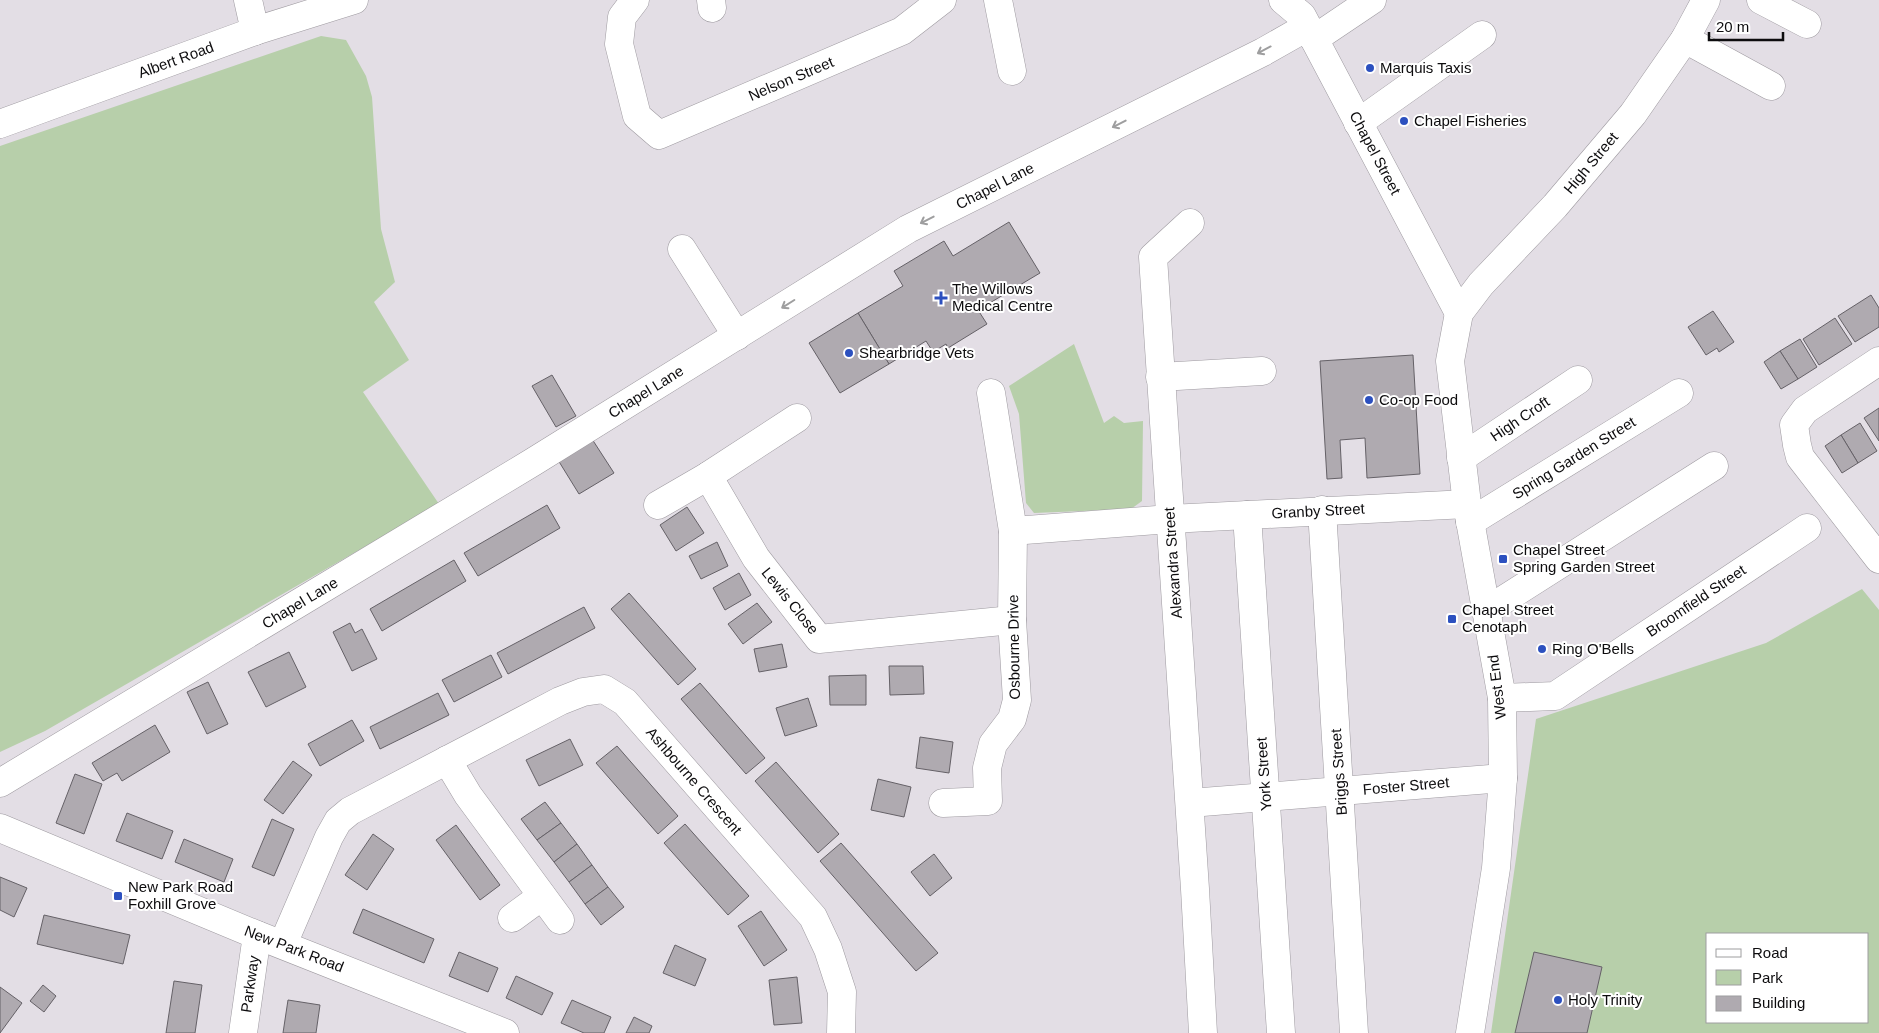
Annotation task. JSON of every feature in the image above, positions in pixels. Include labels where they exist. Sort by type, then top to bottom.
[{"type":"street","points":[[248,0],[255,31]]},
{"type":"street","name":"Albert Road","points":[[0,124],[255,31],[354,0]]},
{"type":"street","name":"Nelson Street","points":[[635,0],[622,17],[619,44],[637,116],[659,134],[902,31],[942,0]]},
{"type":"street","points":[[998,0],[1012,71]]},
{"type":"street","name":"Chapel Street","points":[[1283,0],[1302,16],[1460,313]]},
{"type":"street","name":"Chapel Lane","points":[[0,784],[533,462],[908,229],[1262,52],[1310,33],[1372,0]]},
{"type":"street","name":"High Street","points":[[1460,313],[1481,284],[1555,206],[1633,114],[1685,39],[1706,0]]},
{"type":"street","points":[[1761,0],[1807,24]]},
{"type":"street","points":[[1358,123],[1482,35]]},
{"type":"street","points":[[1685,39],[1771,86]]},
{"type":"street","name":"Alexandra Street","points":[[1190,224],[1153,257],[1190,803],[1203,1033]]},
{"type":"street","points":[[682,248],[738,336]]},
{"type":"street","name":"West End","points":[[1460,313],[1450,361],[1468,513],[1502,698],[1503,778],[1496,868],[1470,1033]]},
{"type":"street","points":[[1879,361],[1805,410],[1794,425],[1796,445],[1800,457],[1879,559]]},
{"type":"street","points":[[1160,377],[1262,371]]},
{"type":"street","name":"High Croft","points":[[1461,458],[1578,380]]},
{"type":"street","name":"Osbourne Drive","points":[[943,803],[988,801],[987,768],[993,744],[1012,719],[1017,700],[1012,620],[1012,531],[991,393]]},
{"type":"street","name":"Spring Garden Street","points":[[1468,513],[1679,393]]},
{"type":"street","points":[[658,506],[797,418]]},
{"type":"street","points":[[1486,611],[1714,466]]},
{"type":"street","name":"Lewis Close","points":[[708,476],[756,558],[819,639],[1012,620]]},
{"type":"street","name":"Granby Street","points":[[1170,519],[1322,510],[1468,513]]},
{"type":"street","name":"Briggs Street","points":[[1322,510],[1354,1033]]},
{"type":"street","name":"York Street","points":[[1247,515],[1281,1033]]},
{"type":"street","points":[[1012,531],[1170,519]]},
{"type":"street","name":"Broomfield Street","points":[[1502,698],[1555,696],[1807,528]]},
{"type":"street","name":"Ashbourne Crescent","points":[[283,944],[329,837],[338,821],[350,811],[560,701],[583,692],[604,689],[624,702],[813,917],[828,949],[842,992],[841,1033]]},
{"type":"street","points":[[447,760],[468,795],[560,920]]},
{"type":"street","name":"Foster Street","points":[[1190,803],[1503,778]]},
{"type":"street","name":"New Park Road","points":[[0,828],[257,935],[505,1033]]},
{"type":"street","points":[[512,918],[542,896]]},
{"type":"street","name":"Parkway","points":[[243,1033],[257,935]]},
{"type":"green space","points":[[321,36],[346,40],[366,76],[372,97],[381,229],[395,282],[374,302],[409,360],[363,392],[439,504],[45,731],[0,752],[0,146]]},
{"type":"green space","points":[[1074,344],[1104,423],[1114,416],[1124,423],[1143,421],[1142,501],[1131,509],[1034,513],[1026,503],[1019,414],[1009,386]]},
{"type":"green space","points":[[1862,589],[1879,610],[1879,1033],[1491,1033],[1536,719],[1766,643]]},
{"type":"building","name":"The Willows Medical Centre","points":[[1009,222],[1040,273],[978,310],[987,324],[948,348],[946,344],[933,352],[926,341],[889,364],[858,313],[903,286],[894,271],[944,241],[953,256]]},
{"type":"building","points":[[1871,295],[1879,308],[1879,327],[1855,342],[1838,316]]},
{"type":"building","points":[[1713,311],[1734,342],[1719,352],[1717,348],[1706,355],[1688,327]]},
{"type":"building","name":"Shearbridge Vets","points":[[858,313],[889,364],[840,393],[809,343]]},
{"type":"building","points":[[1835,318],[1852,344],[1819,365],[1803,339]]},
{"type":"building","points":[[1800,339],[1817,367],[1798,379],[1780,351]]},
{"type":"building","points":[[1780,351],[1798,379],[1781,389],[1764,362]]},
{"type":"building","name":"Co-op Food","points":[[1413,355],[1420,474],[1367,478],[1365,438],[1340,440],[1342,478],[1327,479],[1320,361]]},
{"type":"building","points":[[552,375],[576,416],[556,427],[532,386]]},
{"type":"building","points":[[1879,408],[1879,441],[1864,418]]},
{"type":"building","points":[[1860,423],[1877,451],[1858,463],[1841,435]]},
{"type":"building","points":[[1841,435],[1858,463],[1842,473],[1825,446]]},
{"type":"building","points":[[592,439],[614,473],[579,494],[558,460]]},
{"type":"building","points":[[547,505],[560,528],[478,576],[464,553]]},
{"type":"building","points":[[687,507],[704,533],[676,551],[660,525]]},
{"type":"building","points":[[717,542],[728,566],[701,579],[689,556]]},
{"type":"building","points":[[454,560],[466,581],[382,631],[370,609]]},
{"type":"building","points":[[739,573],[751,595],[725,610],[713,588]]},
{"type":"building","points":[[629,593],[696,669],[678,685],[611,609]]},
{"type":"building","points":[[757,603],[772,622],[743,644],[728,624]]},
{"type":"building","points":[[584,607],[595,628],[508,674],[497,653]]},
{"type":"building","points":[[350,623],[355,633],[362,629],[377,659],[352,671],[333,632]]},
{"type":"building","points":[[782,644],[787,667],[759,672],[754,649]]},
{"type":"building","points":[[289,652],[306,687],[266,707],[248,672]]},
{"type":"building","points":[[491,655],[502,677],[454,702],[442,680]]},
{"type":"building","points":[[889,666],[923,666],[924,694],[890,695]]},
{"type":"building","points":[[866,675],[866,705],[830,705],[829,676]]},
{"type":"building","points":[[208,682],[228,724],[207,734],[187,692]]},
{"type":"building","points":[[700,683],[765,758],[746,774],[681,699]]},
{"type":"building","points":[[438,693],[449,715],[380,749],[370,727]]},
{"type":"building","points":[[808,698],[817,726],[785,736],[776,708]]},
{"type":"building","points":[[352,720],[364,741],[320,766],[308,744]]},
{"type":"building","points":[[155,725],[170,752],[122,781],[117,773],[103,781],[92,763]]},
{"type":"building","points":[[920,737],[953,742],[949,773],[916,768]]},
{"type":"building","points":[[570,739],[583,765],[539,786],[526,760]]},
{"type":"building","points":[[617,746],[678,816],[658,834],[596,763]]},
{"type":"building","points":[[293,761],[312,775],[283,814],[264,800]]},
{"type":"building","points":[[776,762],[839,834],[818,853],[755,781]]},
{"type":"building","points":[[75,774],[102,784],[84,834],[56,823]]},
{"type":"building","points":[[878,779],[911,787],[904,817],[871,810]]},
{"type":"building","points":[[545,802],[561,823],[537,840],[521,819]]},
{"type":"building","points":[[127,813],[173,831],[162,859],[116,841]]},
{"type":"building","points":[[272,819],[294,829],[274,876],[252,867]]},
{"type":"building","points":[[561,823],[577,844],[554,862],[537,840]]},
{"type":"building","points":[[685,824],[749,896],[728,915],[664,843]]},
{"type":"building","points":[[456,825],[500,885],[480,900],[436,840]]},
{"type":"building","points":[[373,834],[394,849],[367,890],[345,875]]},
{"type":"building","points":[[184,839],[233,859],[224,882],[175,862]]},
{"type":"building","points":[[841,843],[938,953],[916,971],[820,861]]},
{"type":"building","points":[[577,844],[592,865],[569,882],[554,862]]},
{"type":"building","points":[[934,854],[952,878],[930,896],[911,872]]},
{"type":"building","points":[[592,865],[608,887],[585,904],[569,882]]},
{"type":"building","points":[[0,877],[27,888],[14,917],[0,910]]},
{"type":"building","points":[[608,887],[624,907],[601,925],[585,904]]},
{"type":"building","points":[[363,909],[434,939],[424,963],[353,933]]},
{"type":"building","points":[[761,911],[787,950],[764,966],[738,926]]},
{"type":"building","points":[[44,915],[130,935],[123,964],[37,944]]},
{"type":"building","points":[[675,945],[706,959],[695,986],[663,973]]},
{"type":"building","points":[[459,952],[498,968],[488,992],[449,976]]},
{"type":"building","name":"Holy Trinity","points":[[1534,952],[1602,967],[1587,1033],[1515,1033]]},
{"type":"building","points":[[516,976],[553,993],[542,1015],[506,998]]},
{"type":"building","points":[[797,977],[802,1023],[774,1025],[769,980]]},
{"type":"building","points":[[174,981],[202,985],[195,1033],[166,1033]]},
{"type":"building","points":[[43,985],[56,996],[44,1012],[30,1001]]},
{"type":"building","points":[[0,987],[22,1003],[0,1033]]},
{"type":"building","points":[[288,1000],[320,1005],[316,1033],[283,1033]]},
{"type":"building","points":[[572,1000],[611,1017],[604,1033],[584,1033],[561,1023]]},
{"type":"building","points":[[634,1017],[652,1026],[649,1033],[626,1033]]},
{"type":"place","name":"Marquis Taxis","points":[[1370,68]]},
{"type":"place","name":"Chapel Fisheries","points":[[1404,121]]},
{"type":"place","name":"The Willows Medical Centre","points":[[941,298]]},
{"type":"place","name":"Shearbridge Vets","points":[[849,353]]},
{"type":"place","name":"Co-op Food","points":[[1369,400]]},
{"type":"place","name":"Chapel Street Spring Garden Street","points":[[1503,559]]},
{"type":"place","name":"Chapel Street Cenotaph","points":[[1452,619]]},
{"type":"place","name":"Ring O'Bells","points":[[1542,649]]},
{"type":"place","name":"New Park Road Foxhill Grove","points":[[118,896]]},
{"type":"place","name":"Holy Trinity","points":[[1558,1000]]}]
